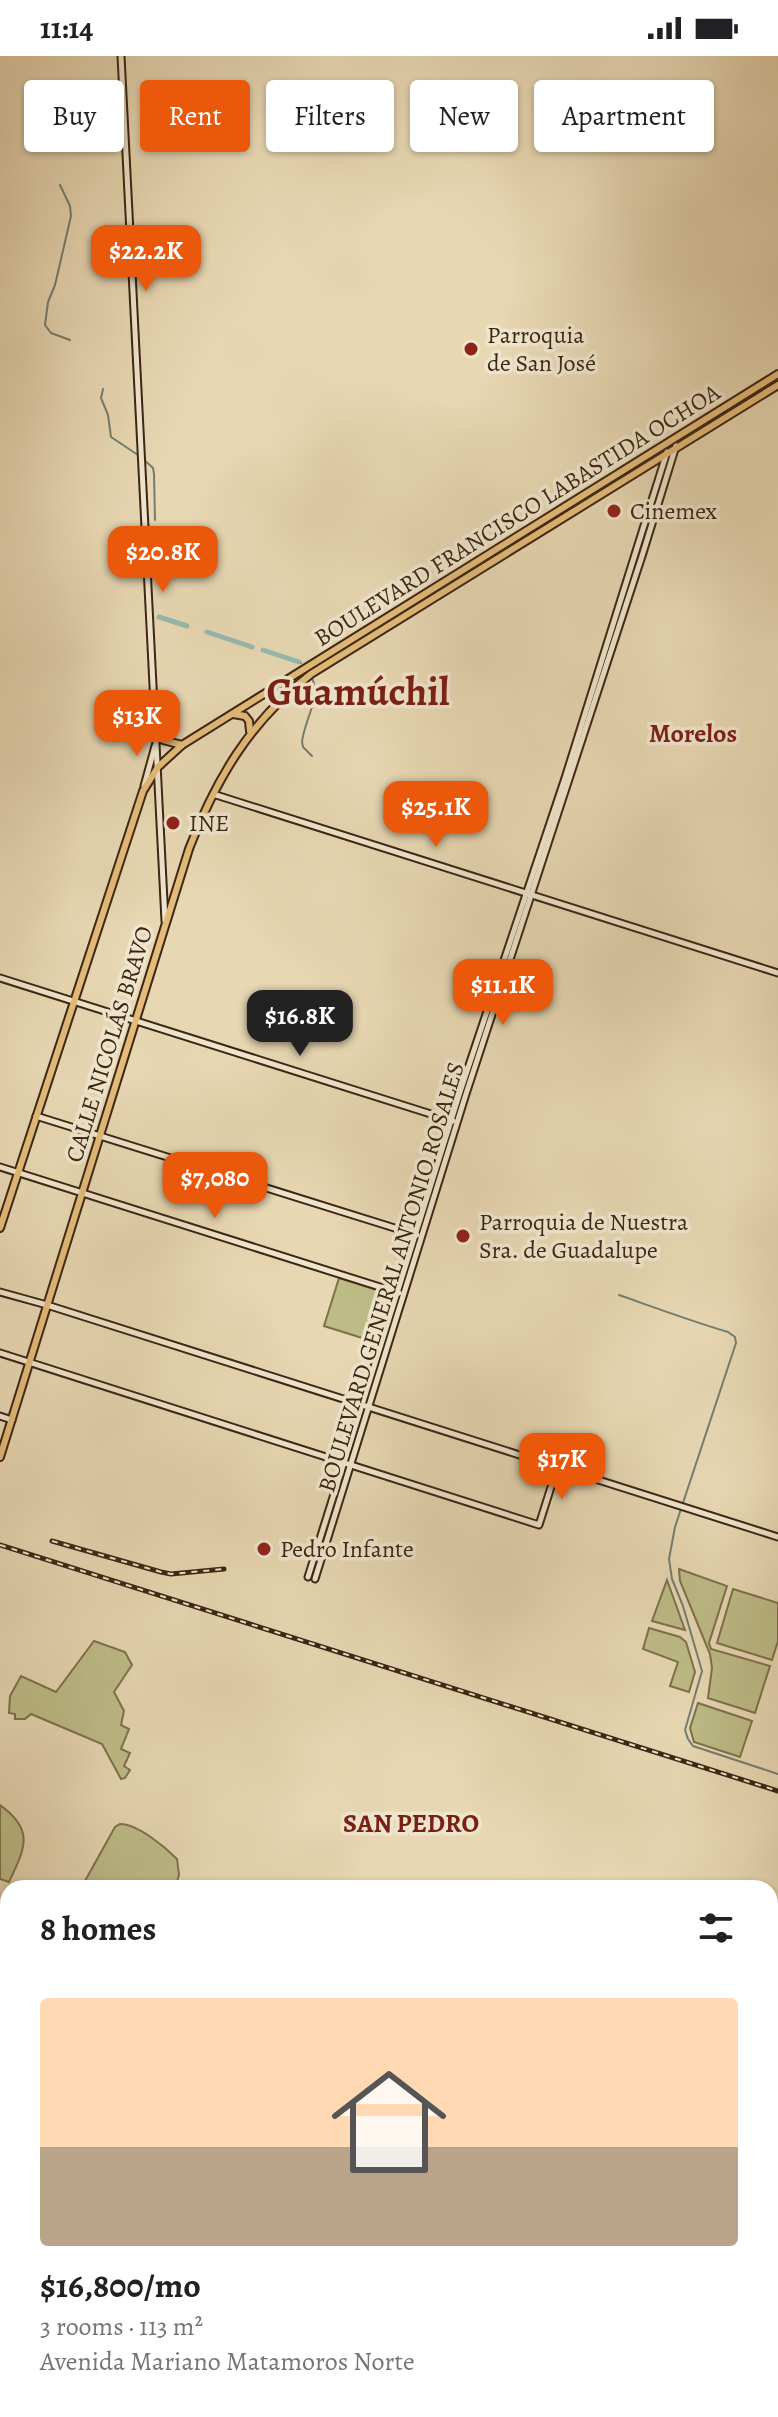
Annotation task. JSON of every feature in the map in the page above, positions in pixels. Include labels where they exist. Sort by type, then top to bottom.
[{"type":"main road","name":"BOULEVARD FRANCISCO LABASTIDA OCHOA","points":[[0,1228],[143,791],[157,767],[182,745],[778,374]]},
{"type":"main road","name":"CALLE NICOLÁS BRAVO","points":[[0,1457],[189,849],[213,794],[249,734],[272,708],[311,674],[778,385]]},
{"type":"main road","points":[[233,714],[245,716],[249,734]]},
{"type":"main road","points":[[156,728],[163,740],[182,745]]},
{"type":"street","points":[[121,56],[165,926]]},
{"type":"street","points":[[671,439],[677,448]]},
{"type":"street","points":[[662,444],[668,453]]},
{"type":"street","name":"BOULEVARD GENERAL ANTONIO ROSALES","points":[[528,894],[677,448]]},
{"type":"street","name":"BOULEVARD GENERAL ANTONIO ROSALES","points":[[365,1407],[404,1295],[454,1122],[668,453]]},
{"type":"street","points":[[143,791],[153,756],[156,728]]},
{"type":"street","points":[[213,794],[778,973]]},
{"type":"street","points":[[0,978],[454,1122]]},
{"type":"street","points":[[36,1116],[419,1236]]},
{"type":"street","points":[[0,1167],[404,1295]]},
{"type":"street","name":"BOULEVARD GENERAL ANTONIO ROSALES","points":[[312,1578],[397,1292],[419,1236]]},
{"type":"street","points":[[0,1292],[778,1537]]},
{"type":"street","points":[[0,1353],[539,1525],[557,1468]]},
{"type":"street","points":[[0,1416],[12,1420]]},
{"type":"shaded area","points":[[339,1278],[393,1295],[378,1343],[324,1326]]},
{"type":"shaded area","points":[[679,1569],[727,1586],[709,1643],[711,1649],[770,1666],[755,1713],[708,1698],[712,1668],[710,1654],[680,1581]]},
{"type":"shaded area","points":[[667,1580],[685,1630],[652,1621]]},
{"type":"shaded area","points":[[733,1589],[778,1603],[778,1641],[772,1660],[717,1643]]},
{"type":"shaded area","points":[[649,1628],[680,1637],[686,1642],[695,1672],[689,1692],[670,1686],[678,1662],[643,1649]]},
{"type":"shaded area","points":[[94,1641],[125,1652],[132,1665],[114,1692],[124,1711],[121,1725],[129,1729],[121,1749],[130,1753],[124,1766],[130,1770],[121,1779],[102,1744],[31,1714],[25,1719],[15,1719],[15,1714],[9,1713],[10,1696],[21,1676],[56,1692]]},
{"type":"shaded area","points":[[698,1703],[752,1721],[740,1757],[694,1742],[690,1728]]},
{"type":"shaded area","points":[[0,1805],[18,1823],[24,1840],[10,1880],[0,1879]]},
{"type":"shaded area","points":[[127,1825],[143,1832],[177,1859],[177,1880],[86,1880],[115,1827]]},
{"type":"waterway","points":[[60,185],[70,206],[71,216],[48,302],[45,325],[51,333],[70,340]]},
{"type":"waterway","points":[[103,389],[101,398],[108,415],[111,437],[138,455]]},
{"type":"waterway","points":[[143,459],[153,468],[155,520]]},
{"type":"waterway","points":[[159,617],[187,626]]},
{"type":"waterway","points":[[207,632],[252,647]]},
{"type":"waterway","points":[[263,650],[299,662]]},
{"type":"waterway","points":[[312,678],[315,693],[302,742],[312,756]]},
{"type":"waterway","points":[[619,1295],[735,1337],[736,1343],[675,1527],[669,1559],[672,1579],[702,1671],[685,1730],[693,1746],[778,1774]]},
{"type":"railway","points":[[52,1541],[171,1574],[224,1569]]},
{"type":"railway","points":[[0,1545],[778,1791]]},
{"type":"place","name":"Parroquia de San José","points":[[471,349]]},
{"type":"place","name":"Cinemex","points":[[614,511]]},
{"type":"place","name":"INE","points":[[173,823]]},
{"type":"place","name":"Parroquia de Nuestra Sra. de Guadalupe","points":[[463,1236]]},
{"type":"place","name":"Pedro Infante","points":[[264,1549]]},
{"type":"district","name":"Guamúchil","points":[[358,691]]},
{"type":"district","name":"Morelos","points":[[693,733]]},
{"type":"district","name":"SAN PEDRO","points":[[411,1823]]}]
